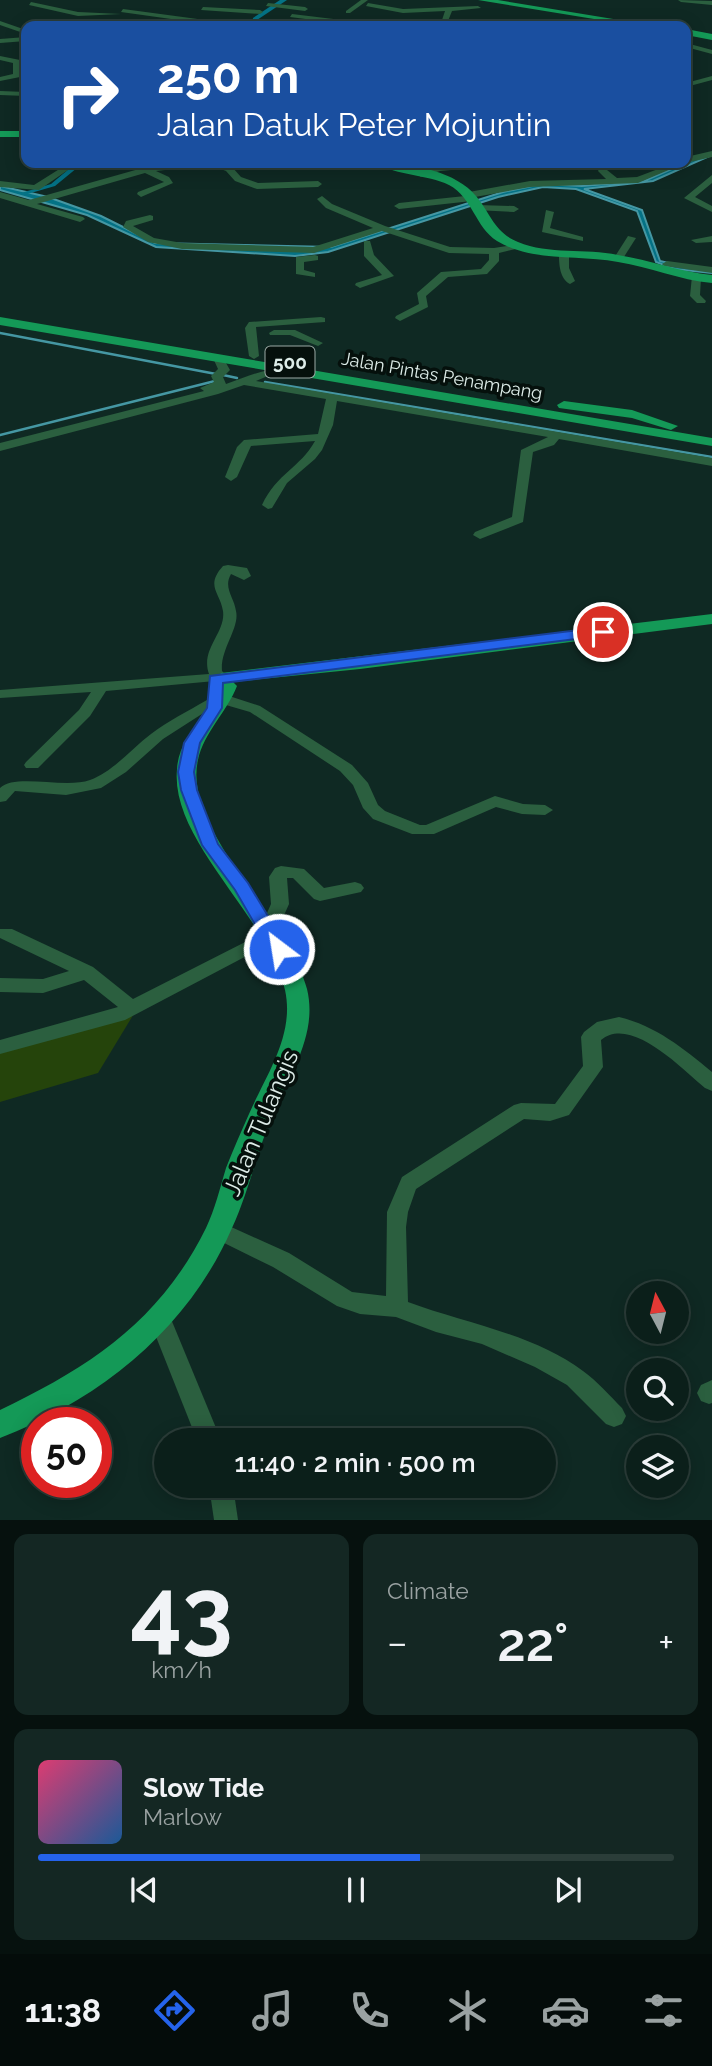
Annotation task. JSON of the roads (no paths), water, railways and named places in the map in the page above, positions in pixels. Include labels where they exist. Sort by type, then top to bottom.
[{"type":"main road","points":[[502,0],[607,21]]},
{"type":"main road","points":[[480,4],[529,6],[632,21]]},
{"type":"main road","points":[[529,6],[623,21]]},
{"type":"main road","points":[[691,32],[712,35]]},
{"type":"main road","points":[[0,134],[21,134]]},
{"type":"main road","points":[[400,168],[453,183],[474,201],[491,231],[519,247],[568,260],[619,258],[666,273],[712,279]]},
{"type":"main road","name":"Jalan Pintas Penampang","points":[[0,313],[248,359],[387,378],[532,403]]},
{"type":"main road","name":"Jalan Pintas Penampang","points":[[0,321],[218,358],[248,359],[390,391],[408,390],[589,413],[712,434]]},
{"type":"main road","points":[[387,378],[407,386],[408,390]]},
{"type":"main road","points":[[532,403],[589,413]]},
{"type":"main road","name":"Jalan Pintas Penampang","points":[[589,413],[712,442]]},
{"type":"main road","points":[[221,688],[282,672],[712,619]]},
{"type":"main road","name":"Jalan Tulangis","points":[[0,1425],[90,1379],[160,1319],[201,1264],[218,1230],[240,1164],[296,1041],[299,1017],[296,989],[270,934],[242,887],[211,845],[189,790],[186,772],[192,743],[221,688]]},
{"type":"street","points":[[428,9],[435,0]]},
{"type":"street","points":[[681,0],[712,3]]},
{"type":"street","points":[[96,21],[121,13],[124,7],[133,3]]},
{"type":"street","points":[[348,12],[365,3],[403,11],[449,9],[480,4]]},
{"type":"street","points":[[31,4],[78,14],[157,15],[203,21]]},
{"type":"street","points":[[203,9],[268,5],[309,10]]},
{"type":"street","points":[[253,21],[268,5]]},
{"type":"street","points":[[157,15],[155,12],[166,8]]},
{"type":"street","points":[[445,21],[449,9]]},
{"type":"street","points":[[292,16],[334,21]]},
{"type":"street","points":[[0,23],[21,30]]},
{"type":"street","points":[[0,41],[21,39]]},
{"type":"street","points":[[691,46],[712,51]]},
{"type":"street","points":[[0,58],[17,62],[17,75],[0,79]]},
{"type":"street","points":[[691,84],[712,78]]},
{"type":"street","points":[[0,93],[21,94]]},
{"type":"street","points":[[691,159],[712,154]]},
{"type":"street","points":[[0,184],[36,188],[66,168]]},
{"type":"street","points":[[31,202],[146,170],[163,168]]},
{"type":"street","points":[[226,168],[238,179],[257,186],[318,184]]},
{"type":"street","points":[[421,174],[439,168]]},
{"type":"street","points":[[604,168],[602,171],[615,182]]},
{"type":"street","points":[[399,206],[474,201],[530,184],[645,179],[670,168]]},
{"type":"street","points":[[141,194],[169,183],[146,170]]},
{"type":"street","points":[[712,178],[689,198],[712,209]]},
{"type":"street","points":[[0,195],[31,202],[80,219]]},
{"type":"street","points":[[322,199],[329,206],[442,248],[494,251],[519,247]]},
{"type":"street","points":[[474,201],[514,209]]},
{"type":"street","points":[[549,212],[545,230],[581,234],[568,260],[570,281]]},
{"type":"street","points":[[150,218],[129,223],[128,227],[151,240],[182,246],[314,250],[383,228]]},
{"type":"street","points":[[311,275],[299,272],[299,259],[322,257],[396,233]]},
{"type":"street","points":[[619,258],[631,238]]},
{"type":"street","points":[[696,240],[712,239]]},
{"type":"street","points":[[360,285],[389,276],[369,256],[367,243]]},
{"type":"street","points":[[400,318],[424,305],[421,295],[445,274],[484,272],[494,261],[494,251]]},
{"type":"street","points":[[667,264],[712,270]]},
{"type":"street","points":[[696,278],[695,296],[701,301]]},
{"type":"street","points":[[250,380],[256,370],[248,359],[250,328],[253,324],[321,320]]},
{"type":"street","points":[[251,336],[290,332],[318,343]]},
{"type":"street","points":[[0,447],[9,439],[220,384],[217,376],[224,370],[218,358]]},
{"type":"street","points":[[9,439],[250,380],[275,371],[298,371]]},
{"type":"street","points":[[250,380],[332,398],[712,462]]},
{"type":"street","points":[[268,505],[277,484],[305,462],[322,437],[330,416],[332,398]]},
{"type":"street","points":[[480,535],[518,519],[527,450],[550,442],[557,435]]},
{"type":"street","points":[[231,477],[243,447],[248,443],[322,437]]},
{"type":"street","points":[[221,688],[215,672],[214,653],[230,612],[220,596],[222,577],[228,569],[242,571],[244,576]]},
{"type":"street","points":[[0,694],[178,680],[221,688],[346,768],[359,783],[371,808],[379,814],[418,830],[428,830],[495,801],[522,809],[545,810]]},
{"type":"street","points":[[32,765],[85,713],[101,687]]},
{"type":"street","points":[[0,797],[12,786],[66,790],[95,784],[120,769],[221,688]]},
{"type":"street","points":[[0,1047],[99,1022],[270,934],[280,904],[278,877],[281,872],[298,873],[320,895],[355,888]]},
{"type":"street","points":[[6,933],[114,988],[130,1008]]},
{"type":"street","points":[[0,985],[43,986],[87,972]]},
{"type":"street","points":[[396,1307],[400,1286],[396,1226],[403,1192],[409,1183],[521,1111],[550,1113],[562,1110],[593,1067],[591,1037],[599,1028],[613,1024],[636,1028],[661,1043],[712,1083]]},
{"type":"street","points":[[218,1230],[281,1259],[359,1304],[396,1307],[436,1322],[485,1335],[543,1360],[575,1378],[614,1416]]},
{"type":"street","points":[[160,1319],[204,1428]]},
{"type":"street","points":[[223,1498],[226,1520]]},
{"type":"water","points":[[712,155],[691,164],[691,161]]},
{"type":"water","points":[[674,168],[682,168],[653,181],[584,189],[642,210],[660,261],[712,273],[675,269],[656,262],[637,211],[576,189],[543,187],[498,197],[328,252],[295,256],[156,247],[87,215],[0,190],[0,186],[48,197],[101,216],[155,243],[331,247],[503,192],[542,184],[582,186],[644,181]]},
{"type":"waterway","points":[[254,21],[284,0]]},
{"type":"waterway","points":[[24,193],[53,185],[74,168]]},
{"type":"waterway","points":[[0,333],[216,374]]},
{"type":"waterway","points":[[223,375],[237,378]]},
{"type":"waterway","points":[[0,435],[215,381]]},
{"type":"waterway","points":[[265,382],[712,457]]}]
